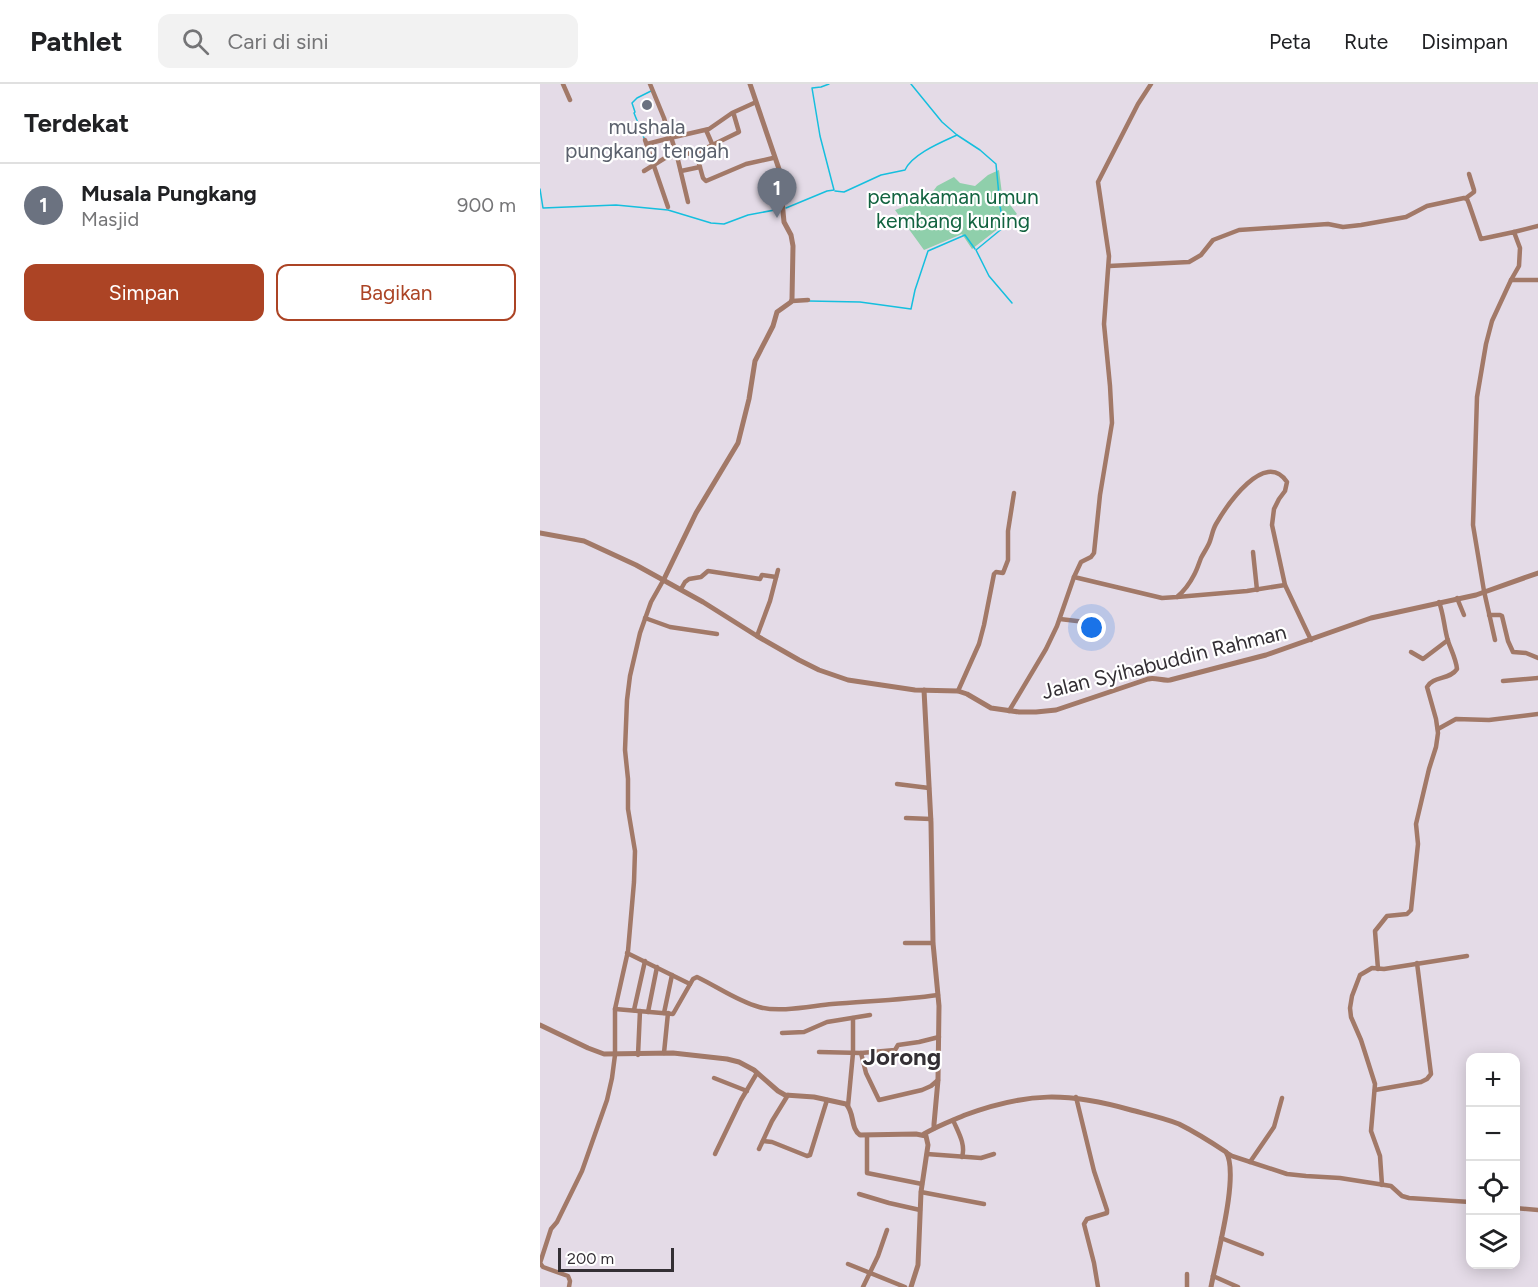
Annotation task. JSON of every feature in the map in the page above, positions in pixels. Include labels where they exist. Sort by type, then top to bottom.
[{"type":"street","points":[[563,84],[570,100]]},
{"type":"street","points":[[650,84],[677,156],[688,202]]},
{"type":"street","points":[[750,84],[779,169],[784,222],[792,240],[794,269],[792,301]]},
{"type":"street","points":[[1009,711],[1042,656],[1060,619],[1081,562],[1094,553],[1100,495],[1112,423],[1104,324],[1109,266],[1098,182],[1138,104],[1151,84]]},
{"type":"street","points":[[668,207],[646,142],[706,130],[732,113],[754,103]]},
{"type":"street","points":[[644,171],[666,158],[696,153],[739,132],[734,115]]},
{"type":"street","points":[[706,130],[713,146]]},
{"type":"street","points":[[696,153],[704,180],[708,181],[746,164],[773,158]]},
{"type":"street","points":[[681,171],[700,167]]},
{"type":"street","points":[[1109,266],[1189,262],[1201,255],[1213,240],[1239,230],[1328,224],[1361,225],[1408,216],[1427,206],[1466,198],[1474,190],[1469,174]]},
{"type":"street","points":[[1466,198],[1481,239],[1538,226]]},
{"type":"street","points":[[1495,640],[1484,591],[1473,519],[1478,389],[1488,335],[1499,305],[1519,267],[1520,248],[1514,232]]},
{"type":"street","points":[[1511,280],[1538,280]]},
{"type":"street","points":[[569,1287],[568,1276],[540,1264],[551,1228],[557,1222],[582,1171],[601,1120],[612,1078],[615,1054],[615,1009],[627,953],[634,882],[634,851],[628,809],[625,750],[632,666],[638,640],[651,602],[696,513],[738,443],[749,399],[754,361],[777,312],[792,301],[808,300]]},
{"type":"street","points":[[1177,597],[1195,573],[1216,523],[1241,489],[1251,480],[1272,472],[1278,473],[1287,482],[1274,509],[1272,520],[1285,585],[1311,640]]},
{"type":"street","points":[[958,691],[979,644],[995,573],[1003,573],[1006,566],[1008,531],[1014,493]]},
{"type":"street","name":"Jalan Syihabuddin Rahman","points":[[540,533],[590,543],[664,579],[757,636],[819,670],[840,678],[854,682],[924,690],[958,691],[991,708],[1009,711],[1056,710],[1148,679],[1170,680],[1266,655],[1365,620],[1476,595],[1538,573]]},
{"type":"street","points":[[1253,552],[1257,590]]},
{"type":"street","points":[[757,636],[778,570]]},
{"type":"street","points":[[681,589],[689,579],[701,577],[708,571],[760,579],[762,575],[776,577]]},
{"type":"street","points":[[1074,577],[1167,599],[1285,585]]},
{"type":"street","points":[[1457,598],[1464,615]]},
{"type":"street","points":[[1377,969],[1376,929],[1387,916],[1407,914],[1411,910],[1418,844],[1416,824],[1436,747],[1438,729],[1427,687],[1430,682],[1456,672],[1456,662],[1439,602]]},
{"type":"street","points":[[1490,615],[1502,616],[1513,652],[1526,653],[1538,658]]},
{"type":"street","points":[[645,618],[670,627],[717,634]]},
{"type":"street","points":[[1060,619],[1085,622]]},
{"type":"street","points":[[1411,652],[1425,659],[1448,640]]},
{"type":"street","points":[[1503,681],[1538,678]]},
{"type":"street","points":[[924,690],[931,819],[933,943],[939,1037],[934,1128]]},
{"type":"street","points":[[1438,729],[1456,719],[1489,720],[1538,714]]},
{"type":"street","points":[[897,784],[929,788]]},
{"type":"street","points":[[906,818],[931,819]]},
{"type":"street","points":[[905,943],[933,943]]},
{"type":"street","points":[[627,953],[690,984]]},
{"type":"street","points":[[1382,1185],[1380,1156],[1371,1131],[1375,1090],[1373,1076],[1351,1017],[1352,996],[1360,975],[1368,970],[1467,956]]},
{"type":"street","points":[[638,1054],[637,1010],[645,962]]},
{"type":"street","points":[[1375,1090],[1417,1083],[1427,1079],[1431,1074],[1417,963]]},
{"type":"street","points":[[648,1012],[657,967]]},
{"type":"street","points":[[664,1053],[666,1013],[672,975]]},
{"type":"street","points":[[615,1009],[674,1013],[693,979],[697,977],[745,1002],[765,1009],[902,1000],[938,995]]},
{"type":"street","points":[[782,1033],[804,1032],[827,1022],[870,1015]]},
{"type":"street","points":[[853,1018],[853,1053],[848,1106],[856,1132],[860,1135],[924,1134],[953,1120],[1002,1102],[1039,1097],[1076,1097],[1110,1104],[1177,1124],[1227,1153],[1287,1174],[1340,1178],[1393,1187],[1404,1197],[1466,1202]]},
{"type":"street","points":[[540,1025],[597,1052],[691,1054],[739,1062],[757,1073],[778,1091],[788,1095],[827,1100],[848,1106]]},
{"type":"street","points":[[819,1052],[861,1053],[895,1050],[898,1046],[939,1037]]},
{"type":"street","points":[[861,1053],[866,1073],[879,1100],[922,1090],[938,1080]]},
{"type":"street","points":[[715,1154],[757,1073]]},
{"type":"street","points":[[714,1078],[747,1091]]},
{"type":"street","points":[[759,1149],[788,1095]]},
{"type":"street","points":[[1076,1097],[1107,1210],[1107,1213],[1088,1219],[1084,1224],[1098,1287]]},
{"type":"street","points":[[1250,1162],[1274,1127],[1282,1098]]},
{"type":"street","points":[[763,1141],[810,1155],[827,1100]]},
{"type":"street","points":[[953,1120],[962,1141],[964,1151],[962,1157]]},
{"type":"street","points":[[911,1287],[918,1265],[921,1192],[928,1142],[924,1134]]},
{"type":"street","points":[[867,1136],[867,1173],[922,1184]]},
{"type":"street","points":[[1211,1287],[1230,1187],[1230,1162],[1227,1153]]},
{"type":"street","points":[[927,1154],[981,1158],[994,1154]]},
{"type":"street","points":[[921,1192],[984,1204]]},
{"type":"street","points":[[860,1194],[920,1210]]},
{"type":"street","points":[[1520,1208],[1538,1210]]},
{"type":"street","points":[[863,1287],[887,1230]]},
{"type":"street","points":[[1221,1238],[1262,1254]]},
{"type":"street","points":[[848,1264],[905,1287]]},
{"type":"street","points":[[1187,1274],[1187,1287]]},
{"type":"street","points":[[1213,1276],[1238,1287]]},
{"type":"green space","name":"pemakaman umun kembang kuning","points":[[999,170],[1002,194],[1017,214],[972,249],[962,234],[924,250],[895,210],[928,198],[937,186],[954,177],[960,183],[975,186],[988,175]]},
{"type":"waterway","points":[[786,208],[834,190],[820,136],[812,88],[829,84]]},
{"type":"waterway","points":[[911,84],[942,122],[996,164],[1004,227],[976,250],[989,276],[1012,303]]},
{"type":"waterway","points":[[644,138],[632,103],[651,91]]},
{"type":"waterway","points":[[835,191],[844,192],[881,175],[905,170],[921,154],[957,135]]},
{"type":"waterway","points":[[540,189],[543,208],[616,205],[668,210],[711,223],[724,224],[748,215],[780,209]]},
{"type":"waterway","points":[[809,301],[860,302],[911,309],[928,251],[965,235],[975,249]]},
{"type":"place","name":"mushala pungkang tengah","points":[[647,105]]},
{"type":"place","name":"Musala Pungkang","points":[[777,218]]},
{"type":"district","name":"Jorong","points":[[902,1057]]}]
